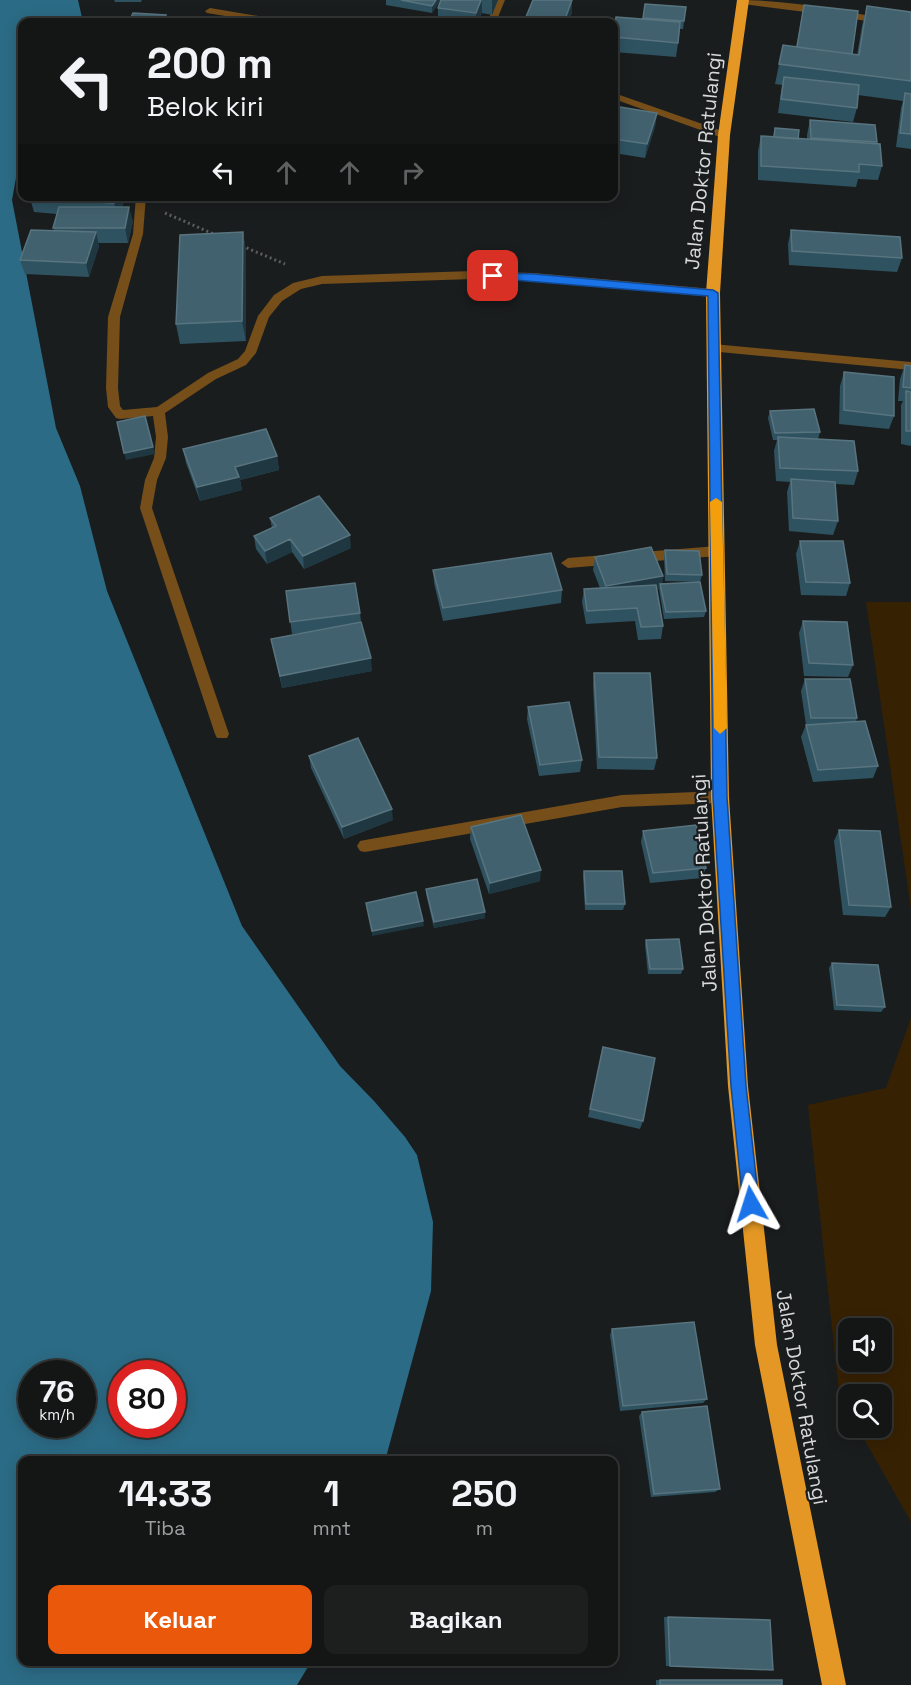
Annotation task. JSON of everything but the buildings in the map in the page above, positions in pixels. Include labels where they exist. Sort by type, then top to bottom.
[{"type":"highway","name":"Jalan Doktor Ratulangi","points":[[743,0],[724,135],[713,293],[720,797],[738,1086],[766,1346],[834,1685]]},
{"type":"street","points":[[209,18],[210,0]]},
{"type":"street","points":[[493,18],[500,0]]},
{"type":"street","points":[[743,0],[845,14],[911,27]]},
{"type":"street","points":[[210,11],[252,18]]},
{"type":"street","points":[[618,97],[724,135]]},
{"type":"street","points":[[140,201],[138,234],[114,317],[113,401],[116,412],[120,415],[159,411],[173,404],[188,391],[212,376],[242,362],[250,353],[264,316],[278,298],[297,286],[322,280],[473,275],[534,277],[713,293]]},
{"type":"street","points":[[713,348],[911,366]]},
{"type":"street","points":[[159,411],[162,437],[160,458],[151,480],[146,508],[222,734]]},
{"type":"street","points":[[568,563],[717,551]]},
{"type":"street","points":[[365,846],[622,801],[720,797]]},
{"type":"path","points":[[144,201],[225,238]]},
{"type":"path","points":[[236,243],[322,280]]},
{"type":"shaded area","points":[[866,602],[911,602],[911,909]]},
{"type":"shaded area","points":[[911,1018],[911,1522],[864,1438],[892,1438],[892,1384],[838,1384],[808,1105],[886,1088]]},
{"type":"water","points":[[0,0],[78,0],[82,18],[18,18],[18,174],[12,200],[56,428],[80,486],[107,591],[242,926],[340,1066],[374,1101],[405,1137],[417,1155],[433,1222],[431,1291],[386,1456],[18,1456],[18,1666],[309,1666],[297,1685],[0,1685]]},
{"type":"slow traffic","points":[[716,502],[720,728]]},
{"type":"route","points":[[493,276],[534,277],[713,293],[720,797],[738,1086],[751,1204]]}]
